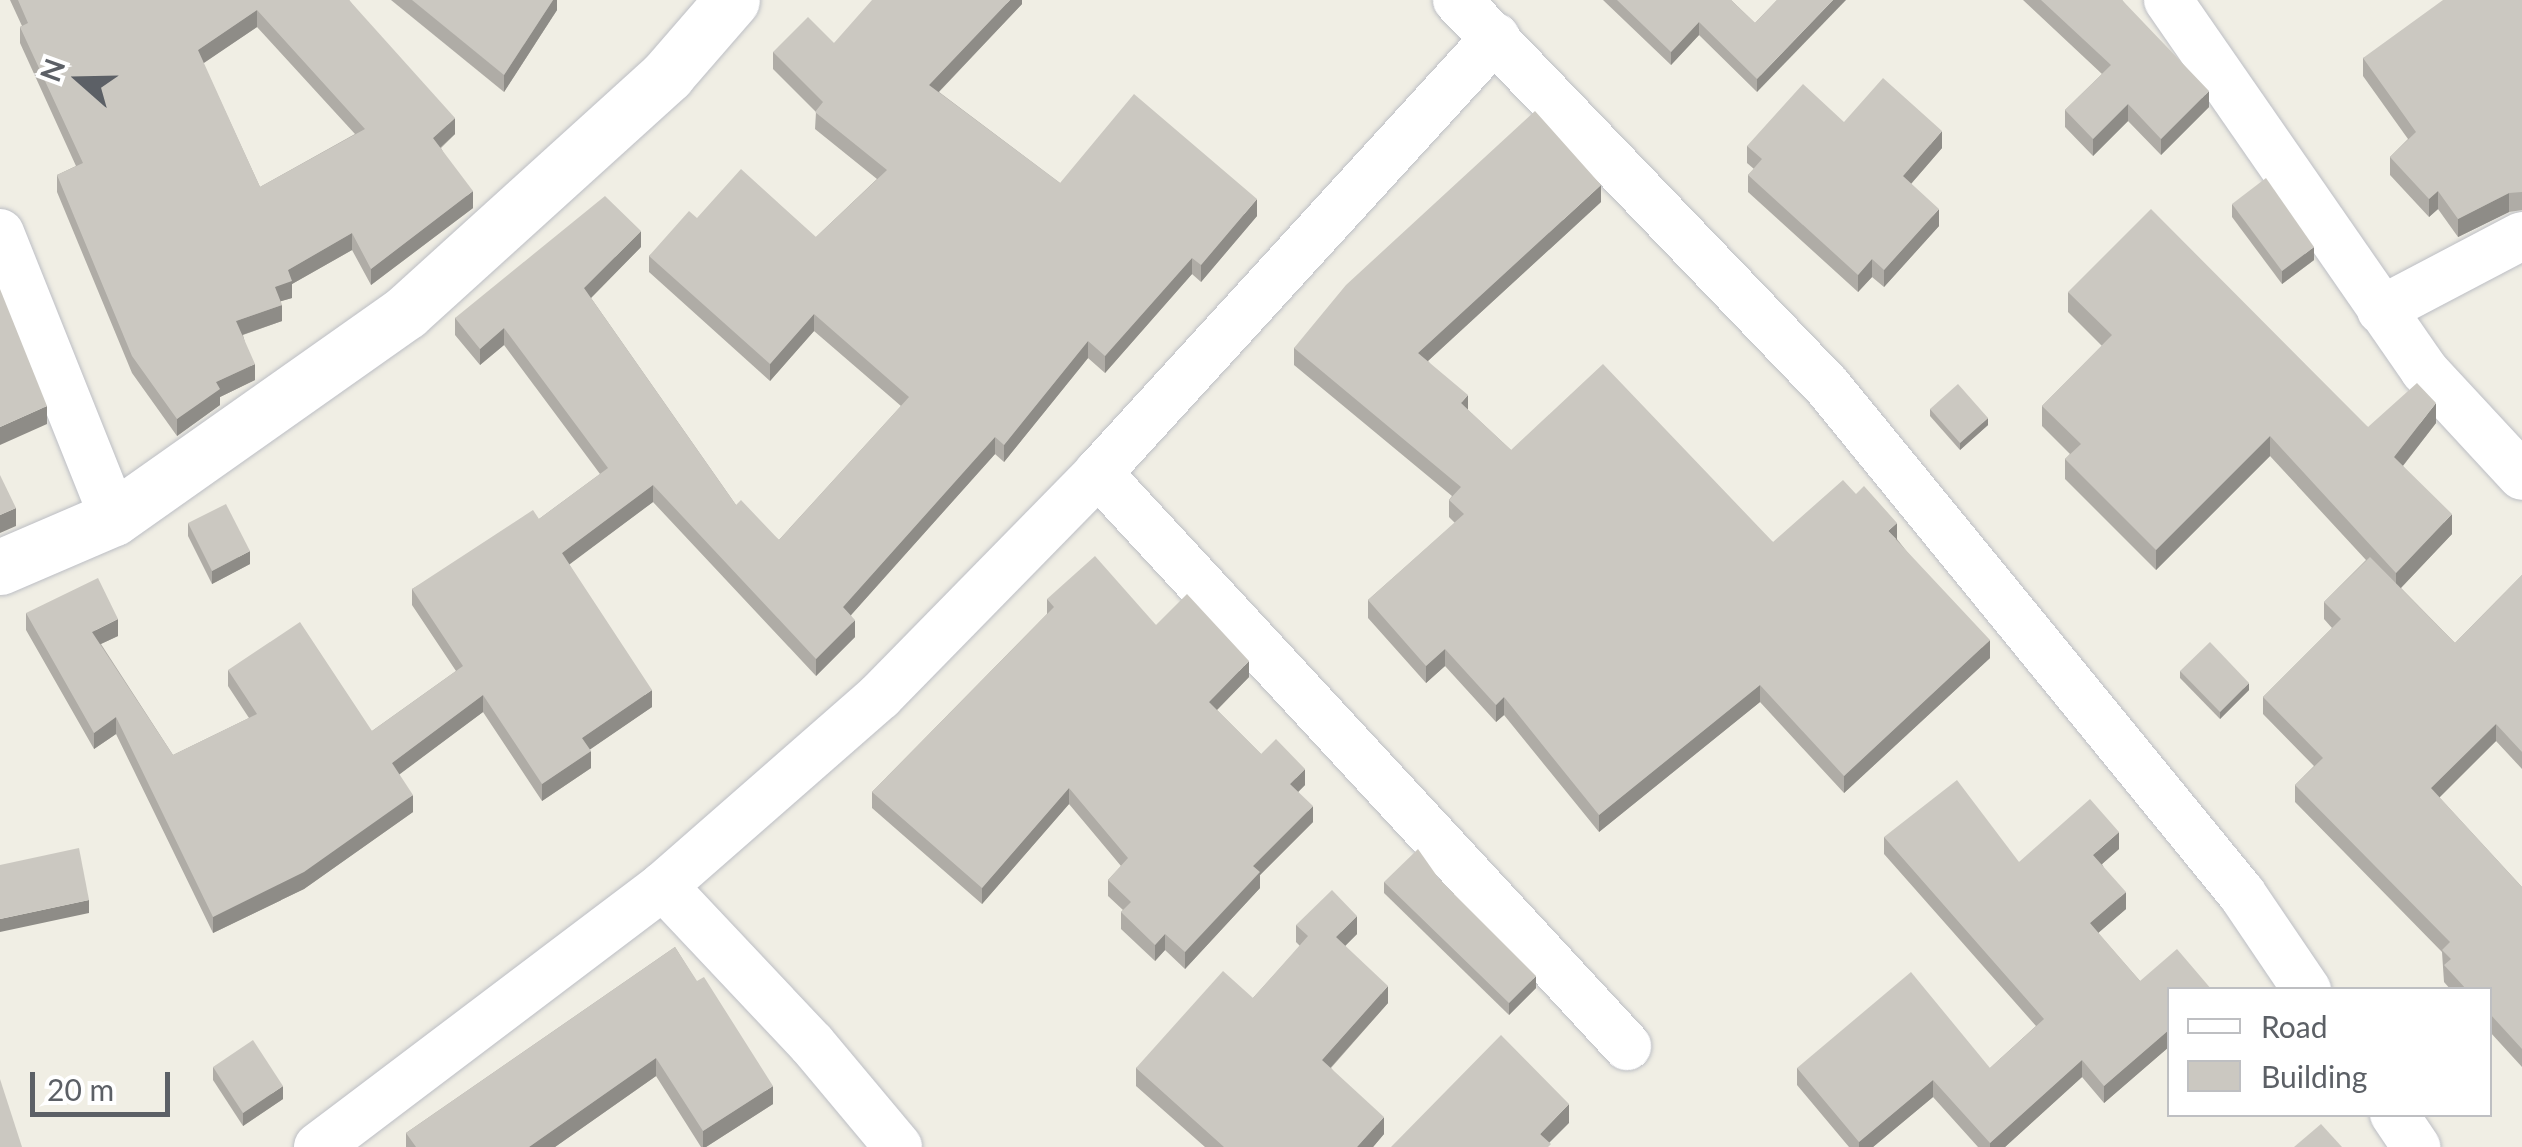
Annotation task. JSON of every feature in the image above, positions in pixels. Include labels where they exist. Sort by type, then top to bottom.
[{"type":"street","points":[[0,567],[114,518],[406,312],[667,75],[732,0]]},
{"type":"street","points":[[1457,0],[1828,387],[2242,894],[2306,987]]},
{"type":"street","points":[[2168,0],[2424,370],[2522,476]]},
{"type":"street","points":[[318,1147],[662,886],[880,696],[1098,473],[1496,37]]},
{"type":"street","points":[[0,232],[114,518]]},
{"type":"street","points":[[2381,310],[2522,236]]},
{"type":"street","points":[[1098,473],[1628,1046]]},
{"type":"street","points":[[662,886],[812,1044],[898,1147]]},
{"type":"street","points":[[2396,1117],[2416,1147]]},
{"type":"building","points":[[18,0],[349,0],[455,118],[433,138],[473,191],[371,269],[352,233],[288,270],[292,281],[275,287],[282,305],[236,321],[255,364],[216,382],[220,389],[177,419],[132,356],[57,175],[83,163],[20,27],[28,23]],"holes":[[[257,10],[365,129],[260,187],[198,50]]]},
{"type":"building","points":[[412,0],[553,0],[504,75]]},
{"type":"building","points":[[872,0],[1010,0],[929,85],[1060,183],[1134,94],[1257,199],[1201,265],[1192,258],[1105,356],[1088,341],[1004,445],[995,437],[843,607],[855,620],[816,659],[653,485],[562,553],[652,690],[582,738],[591,751],[542,784],[483,695],[392,763],[413,795],[304,872],[213,917],[116,717],[94,733],[26,613],[98,578],[118,619],[92,632],[173,755],[257,714],[228,670],[300,622],[372,731],[463,666],[412,589],[533,510],[539,519],[608,468],[504,328],[480,349],[455,318],[605,196],[641,231],[584,288],[736,505],[741,500],[779,540],[909,397],[814,314],[770,364],[649,256],[689,211],[697,218],[741,169],[816,237],[887,170],[815,112],[823,102],[773,52],[808,17],[834,43]]},
{"type":"building","points":[[1617,0],[1731,0],[1755,23],[1777,0],[1833,0],[1757,79],[1699,22],[1671,52]]},
{"type":"building","points":[[2041,0],[2122,0],[2209,91],[2161,139],[2128,104],[2093,139],[2065,110],[2111,65]]},
{"type":"building","points":[[2443,0],[2522,0],[2522,192],[2509,193],[2458,219],[2438,191],[2429,199],[2390,157],[2416,132],[2363,58]]},
{"type":"building","points":[[1883,78],[1942,131],[1903,176],[1939,209],[1884,270],[1872,259],[1858,275],[1748,175],[1762,159],[1747,146],[1803,84],[1844,122]]},
{"type":"building","points":[[1535,111],[1601,185],[1418,353],[1468,395],[1461,403],[1511,450],[1603,364],[1773,542],[1843,480],[1856,494],[1864,486],[1897,523],[1888,531],[1990,640],[1844,776],[1760,685],[1599,815],[1504,697],[1496,705],[1445,649],[1426,666],[1368,600],[1464,514],[1449,500],[1461,487],[1294,348],[1346,285]]},
{"type":"building","points":[[2266,178],[2314,247],[2282,271],[2232,204]]},
{"type":"building","points":[[2151,209],[2368,427],[2417,383],[2436,403],[2394,457],[2452,514],[2396,573],[2270,436],[2156,550],[2065,459],[2081,444],[2042,406],[2112,335],[2068,292]]},
{"type":"building","points":[[0,289],[47,406],[0,427]]},
{"type":"building","points":[[1958,384],[1988,418],[1960,443],[1930,409]]},
{"type":"building","points":[[0,475],[16,508],[0,515]]},
{"type":"building","points":[[226,504],[250,551],[212,571],[188,523]]},
{"type":"building","points":[[1095,556],[1156,625],[1187,594],[1249,661],[1209,702],[1261,754],[1276,739],[1305,769],[1290,784],[1313,806],[1253,866],[1260,872],[1185,952],[1165,934],[1155,945],[1121,912],[1131,902],[1108,880],[1128,858],[1069,788],[982,888],[872,792],[1054,607],[1047,599]]},
{"type":"building","points":[[2370,557],[2455,643],[2522,575],[2522,752],[2496,724],[2431,788],[2522,887],[2522,1049],[2492,1016],[2492,987],[2464,987],[2444,965],[2451,959],[2442,950],[2450,942],[2295,785],[2323,758],[2263,697],[2341,619],[2324,602]]},
{"type":"building","points":[[2210,642],[2249,683],[2220,712],[2180,671]]},
{"type":"building","points":[[1957,780],[2019,862],[2090,799],[2119,832],[2093,855],[2126,892],[2090,923],[2140,981],[2177,949],[2209,987],[2167,987],[2167,1032],[2104,1086],[2082,1060],[1990,1143],[1933,1080],[1859,1142],[1797,1068],[1911,972],[1990,1068],[2044,1019],[1884,837]]},
{"type":"building","points":[[79,848],[89,900],[0,919],[0,865]]},
{"type":"building","points":[[1418,849],[1439,879],[1536,976],[1509,1003],[1384,882]]},
{"type":"building","points":[[1332,890],[1357,916],[1336,937],[1388,986],[1322,1060],[1384,1117],[1357,1147],[1224,1147],[1136,1068],[1223,971],[1253,998],[1308,936],[1296,925]]},
{"type":"building","points":[[675,947],[697,981],[704,977],[773,1086],[703,1131],[656,1058],[529,1147],[416,1147],[406,1133]]},
{"type":"building","points":[[1501,1035],[1569,1104],[1540,1134],[1551,1144],[1391,1147]]},
{"type":"building","points":[[253,1040],[283,1086],[243,1113],[213,1067]]},
{"type":"building","points":[[0,1079],[22,1147],[0,1147]]},
{"type":"building","points":[[2321,1124],[2342,1147],[2294,1147]]}]
